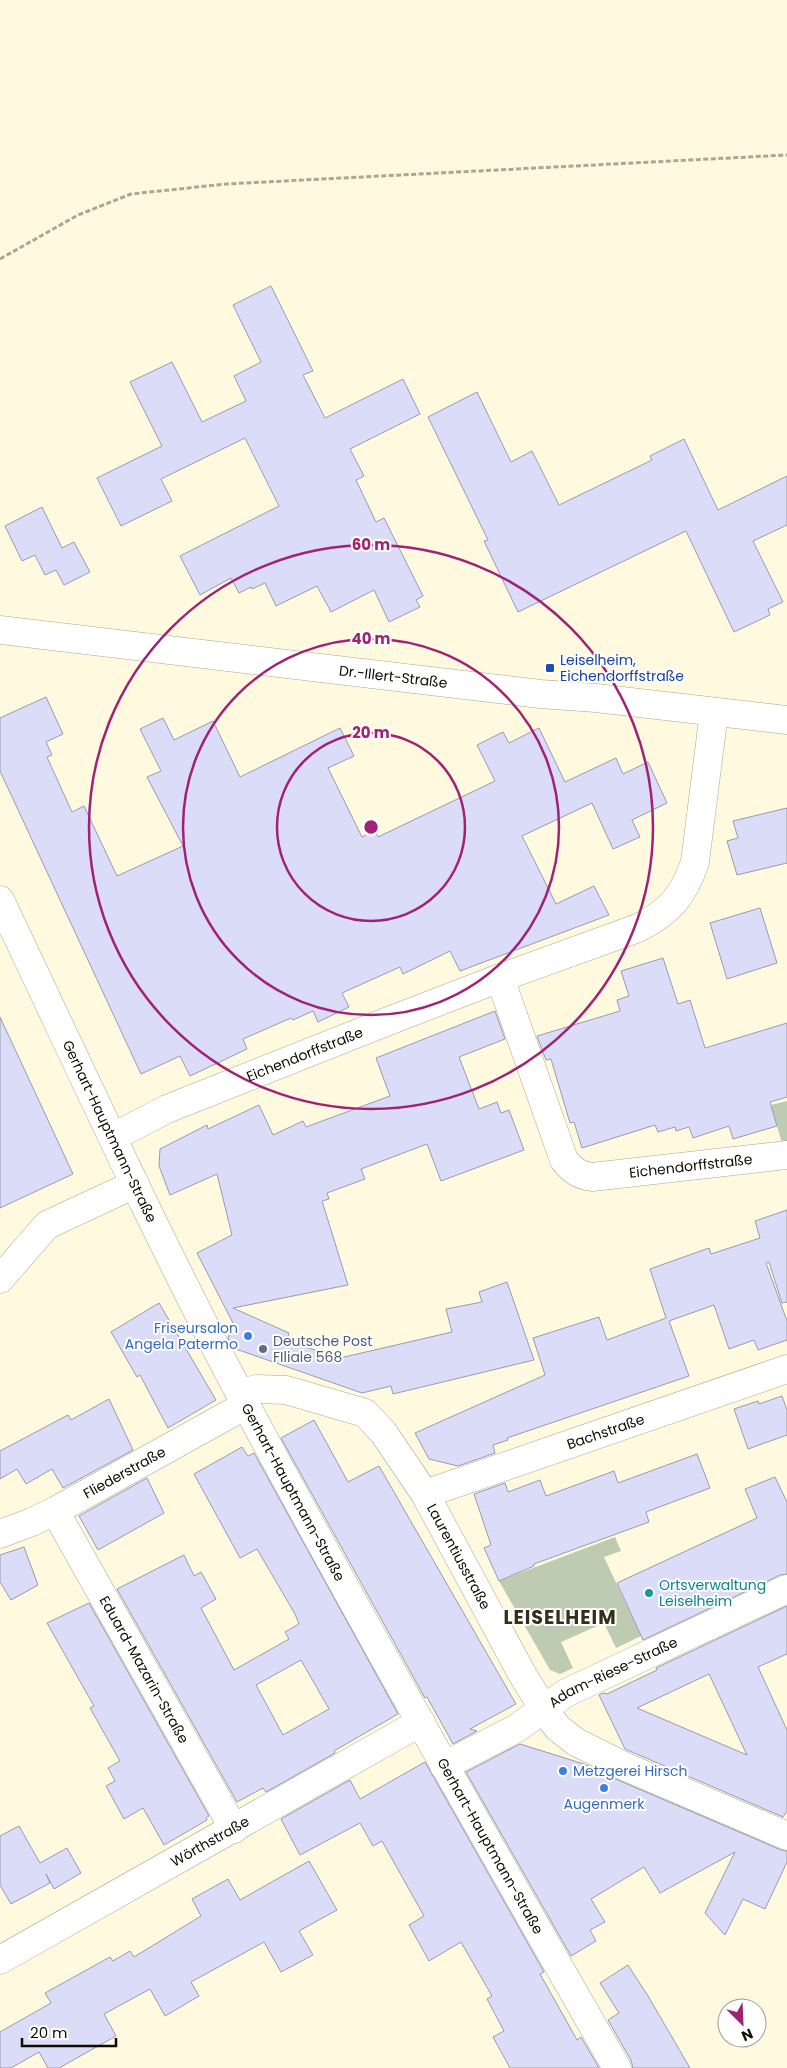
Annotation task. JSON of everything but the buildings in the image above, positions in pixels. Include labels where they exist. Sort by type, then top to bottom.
[{"type":"street","name":"Dr.-Illert-Straße","points":[[0,630],[540,694],[596,698],[787,720]]},
{"type":"street","name":"Eichendorffstraße","points":[[113,1137],[167,1109],[500,978],[638,928],[655,920],[681,894],[690,879],[695,862],[714,712]]},
{"type":"street","name":"Gerhart-Hauptmann-Straße","points":[[0,900],[134,1184],[243,1399],[444,1766],[616,2068]]},
{"type":"street","name":"Eichendorffstraße","points":[[500,978],[564,1160],[572,1170],[581,1175],[592,1177],[783,1156]]},
{"type":"street","points":[[0,1279],[47,1225],[134,1184]]},
{"type":"street","name":"Bachstraße","points":[[425,1494],[787,1369]]},
{"type":"street","name":"Laurentiusstraße","points":[[243,1399],[256,1389],[286,1390],[365,1413],[384,1432],[425,1494],[544,1710],[558,1728],[576,1742],[626,1767],[787,1836]]},
{"type":"street","name":"Fliederstraße","points":[[0,1534],[55,1511],[243,1399]]},
{"type":"street","name":"Eduard-Mazarin-Straße","points":[[55,1511],[234,1829]]},
{"type":"street","name":"Adam-Riese-Straße","points":[[444,1766],[517,1728],[566,1693],[787,1589]]},
{"type":"street","name":"Wörthstraße","points":[[0,1960],[421,1722]]},
{"type":"path","points":[[0,259],[78,215],[131,194],[236,184],[787,155]]},
{"type":"green space","points":[[787,1101],[787,1143],[781,1140],[771,1105]]},
{"type":"green space","points":[[615,1537],[621,1551],[604,1557],[641,1636],[616,1648],[604,1623],[561,1642],[573,1668],[560,1674],[550,1670],[499,1581]]},
{"type":"place","name":"Leiselheim, Eichendorffstraße","points":[[550,668]]},
{"type":"place","name":"Friseursalon Angela Patermo","points":[[248,1336]]},
{"type":"place","name":"Deutsche Post FIliale 568","points":[[263,1349]]},
{"type":"place","name":"Ortsverwaltung Leiselheim","points":[[649,1593]]},
{"type":"place","name":"Metzgerei Hirsch","points":[[563,1771]]},
{"type":"place","name":"Augenmerk","points":[[604,1788]]},
{"type":"district","name":"LEISELHEIM","points":[[560,1617]]}]
